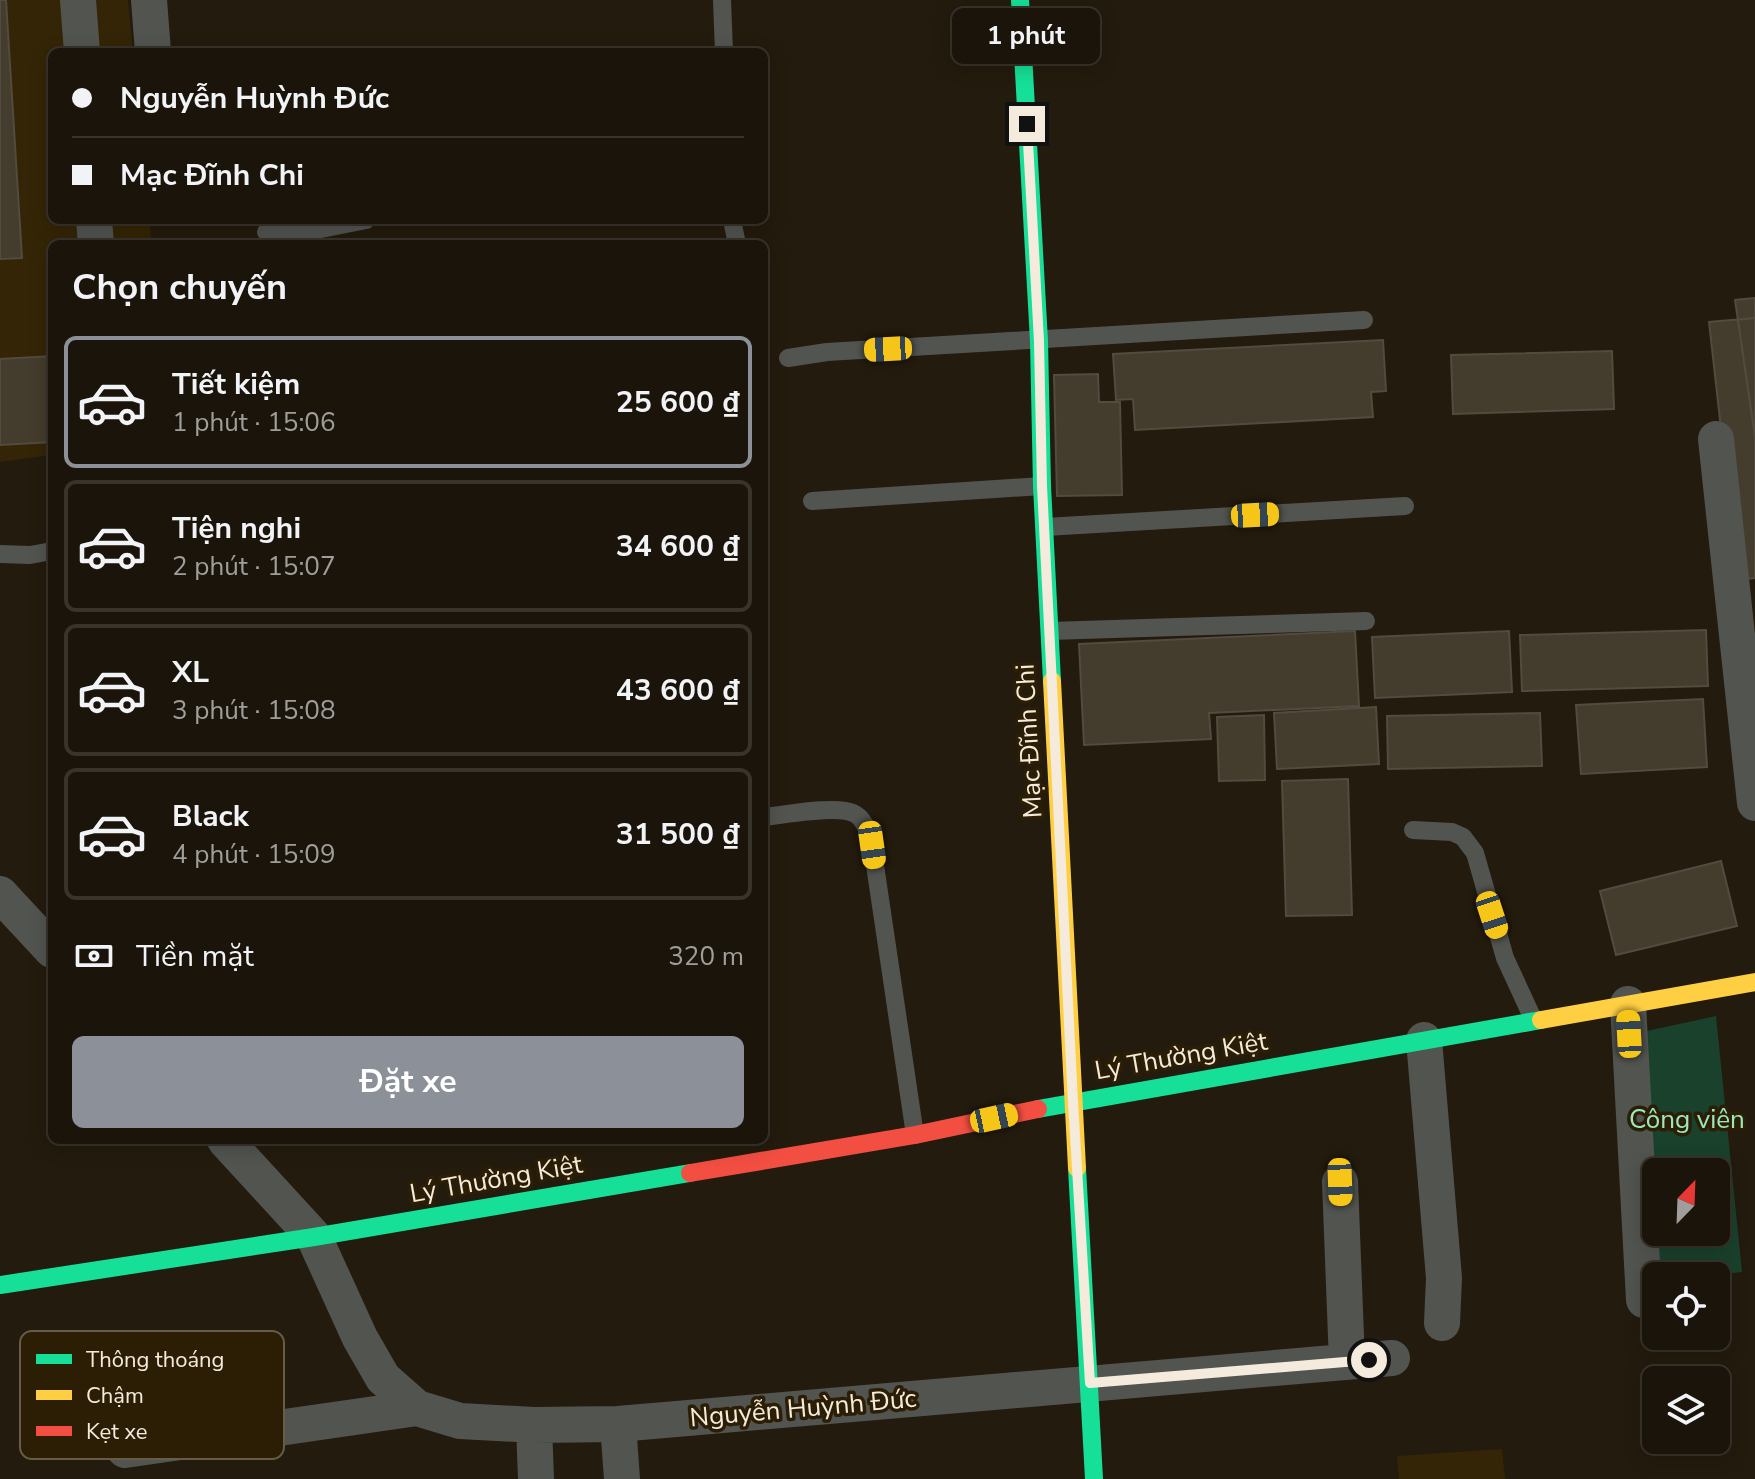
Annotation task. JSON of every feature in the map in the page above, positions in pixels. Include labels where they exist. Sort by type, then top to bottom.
[{"type":"main road","name":"Mạc Đĩnh Chi","points":[[1020,0],[1094,1479]]},
{"type":"main road","name":"Lý Thường Kiệt","points":[[0,1285],[314,1237],[915,1135],[1073,1102],[1755,982]]},
{"type":"street","points":[[78,0],[82,48]]},
{"type":"street","points":[[149,0],[153,48]]},
{"type":"street","points":[[1716,439],[1755,803]]},
{"type":"street","points":[[6,910],[48,947]]},
{"type":"street","points":[[1628,1004],[1642,1263]]},
{"type":"street","points":[[1424,1040],[1444,1278],[1442,1323]]},
{"type":"street","name":"Nguyễn Huỳnh Đức","points":[[229,1144],[314,1237],[360,1338],[383,1378],[417,1408],[460,1421],[534,1425],[618,1424],[1392,1358]]},
{"type":"street","points":[[1340,1182],[1347,1362]]},
{"type":"street","points":[[284,1427],[417,1408]]},
{"type":"street","points":[[618,1424],[622,1479]]},
{"type":"street","points":[[534,1425],[536,1479]]},
{"type":"lane","points":[[722,0],[724,48]]},
{"type":"lane","points":[[266,232],[301,233],[346,224]]},
{"type":"lane","points":[[788,358],[827,352],[1364,320]]},
{"type":"lane","points":[[812,501],[1042,486]]},
{"type":"lane","points":[[1045,527],[1405,506]]},
{"type":"lane","points":[[0,554],[30,555],[48,552]]},
{"type":"lane","points":[[1050,631],[1366,621]]},
{"type":"lane","points":[[768,817],[838,809],[855,813],[865,824],[872,845],[915,1135]]},
{"type":"lane","points":[[1413,830],[1452,832],[1463,837],[1475,853],[1505,958],[1534,1021]]},
{"type":"shaded area","points":[[0,0],[128,0],[133,48],[48,48],[48,224],[150,224],[152,240],[48,240],[48,456],[0,462]]},
{"type":"shaded area","points":[[1502,1449],[1505,1479],[1399,1479],[1397,1456]]},
{"type":"green space","name":"Công viên","points":[[1716,1016],[1742,1272],[1730,1273],[1730,1262],[1656,1262],[1655,1246],[1730,1246],[1730,1158],[1650,1158],[1642,1032]]},
{"type":"building","points":[[0,0],[6,0],[22,258],[0,259]]},
{"type":"building","points":[[1755,298],[1755,437],[1735,300]]},
{"type":"building","points":[[1755,318],[1755,578],[1738,580],[1709,322]]},
{"type":"building","points":[[1383,340],[1386,391],[1371,392],[1373,417],[1135,430],[1133,399],[1116,400],[1113,354]]},
{"type":"building","points":[[1612,351],[1614,409],[1453,414],[1451,355]]},
{"type":"building","points":[[48,356],[48,442],[0,445],[0,359]]},
{"type":"building","points":[[1098,374],[1099,402],[1120,402],[1122,495],[1057,496],[1054,375]]},
{"type":"building","points":[[1706,630],[1708,686],[1522,691],[1520,635]]},
{"type":"building","points":[[1355,631],[1359,706],[1209,713],[1211,739],[1084,745],[1079,644]]},
{"type":"building","points":[[1509,631],[1512,692],[1375,698],[1372,637]]},
{"type":"building","points":[[1703,699],[1707,767],[1581,774],[1576,705]]},
{"type":"building","points":[[1376,707],[1379,764],[1277,769],[1274,713]]},
{"type":"building","points":[[1540,713],[1542,766],[1388,769],[1387,716]]},
{"type":"building","points":[[1264,715],[1265,780],[1219,781],[1217,717]]},
{"type":"building","points":[[1348,779],[1352,915],[1286,916],[1282,781]]},
{"type":"building","points":[[1721,861],[1737,926],[1616,955],[1600,891]]},
{"type":"traffic: fast","points":[[1020,0],[1039,341],[1042,486],[1052,681]]},
{"type":"traffic: fast","points":[[1038,1109],[1541,1020]]},
{"type":"traffic: fast","points":[[1077,1168],[1094,1479]]},
{"type":"traffic: fast","points":[[0,1285],[314,1237],[690,1173]]},
{"type":"traffic: slow","points":[[1052,681],[1077,1168]]},
{"type":"traffic: slow","points":[[1541,1020],[1755,982]]},
{"type":"traffic: jam","points":[[690,1173],[915,1135],[1038,1109]]},
{"type":"route","points":[[1027,124],[1039,341],[1042,486],[1090,1383],[1369,1360]]}]
